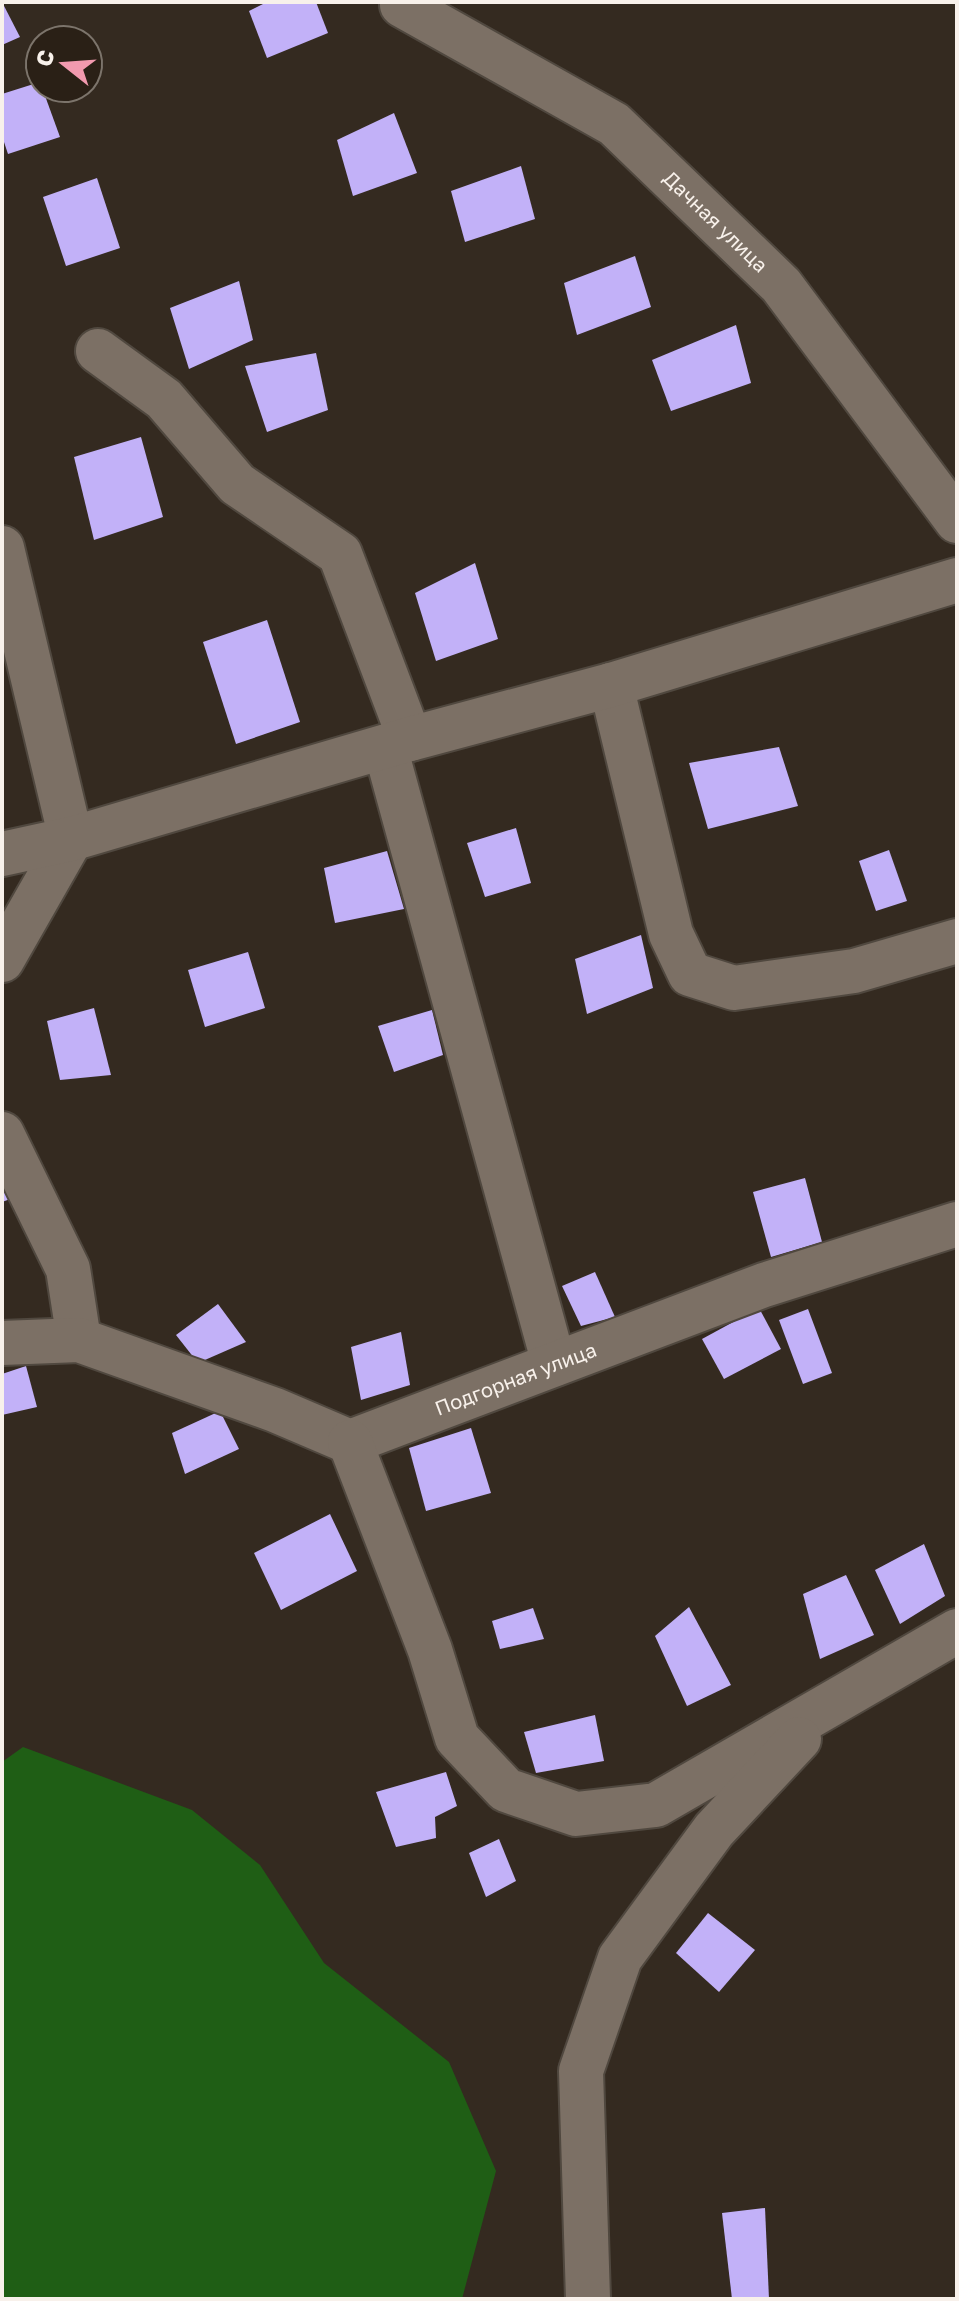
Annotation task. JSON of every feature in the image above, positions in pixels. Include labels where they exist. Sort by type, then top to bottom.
[{"type":"street","name":"Дачная улица","points":[[402,5],[614,124],[781,285],[957,521]]},
{"type":"street","points":[[98,351],[164,399],[237,484],[340,554],[397,743],[554,1364]]},
{"type":"street","points":[[2,548],[71,839],[2,960]]},
{"type":"street","points":[[2,854],[71,839],[397,743],[611,685],[957,580]]},
{"type":"street","points":[[611,685],[671,934],[690,974],[734,988],[854,971],[957,941]]},
{"type":"street","points":[[2,1134],[68,1269],[79,1340]]},
{"type":"street","name":"Подгорная улица","points":[[350,1442],[764,1285],[957,1224]]},
{"type":"street","points":[[2,1343],[79,1340],[275,1410],[350,1442],[430,1650],[457,1738],[506,1790],[576,1814],[656,1805],[957,1631]]},
{"type":"street","points":[[588,2299],[581,2071],[620,1958],[714,1830],[828,1708]]},
{"type":"green space","points":[[23,1747],[192,1810],[260,1865],[324,1963],[449,2062],[496,2171],[462,2299],[2,2299],[2,1762]]},
{"type":"building","points":[[2,2],[20,37],[2,45]]},
{"type":"building","points":[[267,2],[316,2],[328,33],[267,58],[249,11]]},
{"type":"building","points":[[24,87],[24,104],[48,104],[60,137],[8,154],[2,136],[2,94]]},
{"type":"building","points":[[394,113],[417,173],[353,196],[337,140]]},
{"type":"building","points":[[521,166],[535,219],[465,242],[451,191]]},
{"type":"building","points":[[97,178],[120,248],[66,266],[43,197]]},
{"type":"building","points":[[635,256],[651,307],[577,335],[564,283]]},
{"type":"building","points":[[239,281],[253,340],[189,369],[170,308]]},
{"type":"building","points":[[736,325],[751,383],[671,411],[652,360]]},
{"type":"building","points":[[316,353],[328,410],[267,432],[245,366]]},
{"type":"building","points":[[141,437],[163,517],[94,540],[74,457]]},
{"type":"building","points":[[475,563],[498,639],[436,661],[415,593]]},
{"type":"building","points":[[267,620],[300,722],[236,744],[203,642]]},
{"type":"building","points":[[779,747],[798,806],[708,829],[689,763]]},
{"type":"building","points":[[516,828],[531,883],[485,897],[467,843]]},
{"type":"building","points":[[889,850],[907,901],[876,911],[859,861]]},
{"type":"building","points":[[387,851],[404,909],[335,923],[324,868]]},
{"type":"building","points":[[641,935],[653,988],[587,1014],[575,959]]},
{"type":"building","points":[[248,952],[265,1008],[205,1027],[188,970]]},
{"type":"building","points":[[94,1008],[111,1075],[60,1080],[47,1021]]},
{"type":"building","points":[[432,1010],[443,1055],[394,1072],[378,1026]]},
{"type":"building","points":[[2,1176],[13,1198],[2,1202]]},
{"type":"building","points":[[805,1178],[822,1242],[771,1257],[753,1192]]},
{"type":"building","points":[[595,1272],[615,1317],[581,1326],[562,1286]]},
{"type":"building","points":[[218,1304],[246,1342],[198,1363],[176,1335]]},
{"type":"building","points":[[759,1308],[781,1349],[724,1379],[702,1339]]},
{"type":"building","points":[[808,1309],[832,1373],[803,1384],[779,1320]]},
{"type":"building","points":[[401,1332],[410,1385],[361,1400],[351,1347]]},
{"type":"building","points":[[26,1366],[37,1407],[2,1415],[2,1374]]},
{"type":"building","points":[[220,1411],[239,1449],[185,1474],[172,1433]]},
{"type":"building","points":[[471,1428],[491,1493],[426,1511],[409,1448]]},
{"type":"building","points":[[330,1514],[357,1571],[281,1610],[254,1553]]},
{"type":"building","points":[[924,1544],[945,1596],[900,1624],[875,1570]]},
{"type":"building","points":[[846,1575],[874,1635],[820,1659],[803,1594]]},
{"type":"building","points":[[689,1607],[731,1685],[687,1706],[655,1636]]},
{"type":"building","points":[[533,1608],[544,1639],[500,1649],[492,1621]]},
{"type":"building","points":[[595,1715],[604,1761],[536,1773],[524,1732]]},
{"type":"building","points":[[446,1772],[457,1806],[435,1817],[436,1838],[396,1847],[376,1792]]},
{"type":"building","points":[[499,1839],[516,1881],[486,1897],[469,1853]]},
{"type":"building","points":[[708,1913],[755,1950],[719,1992],[676,1953]]},
{"type":"building","points":[[765,2208],[769,2299],[732,2299],[722,2213]]}]
